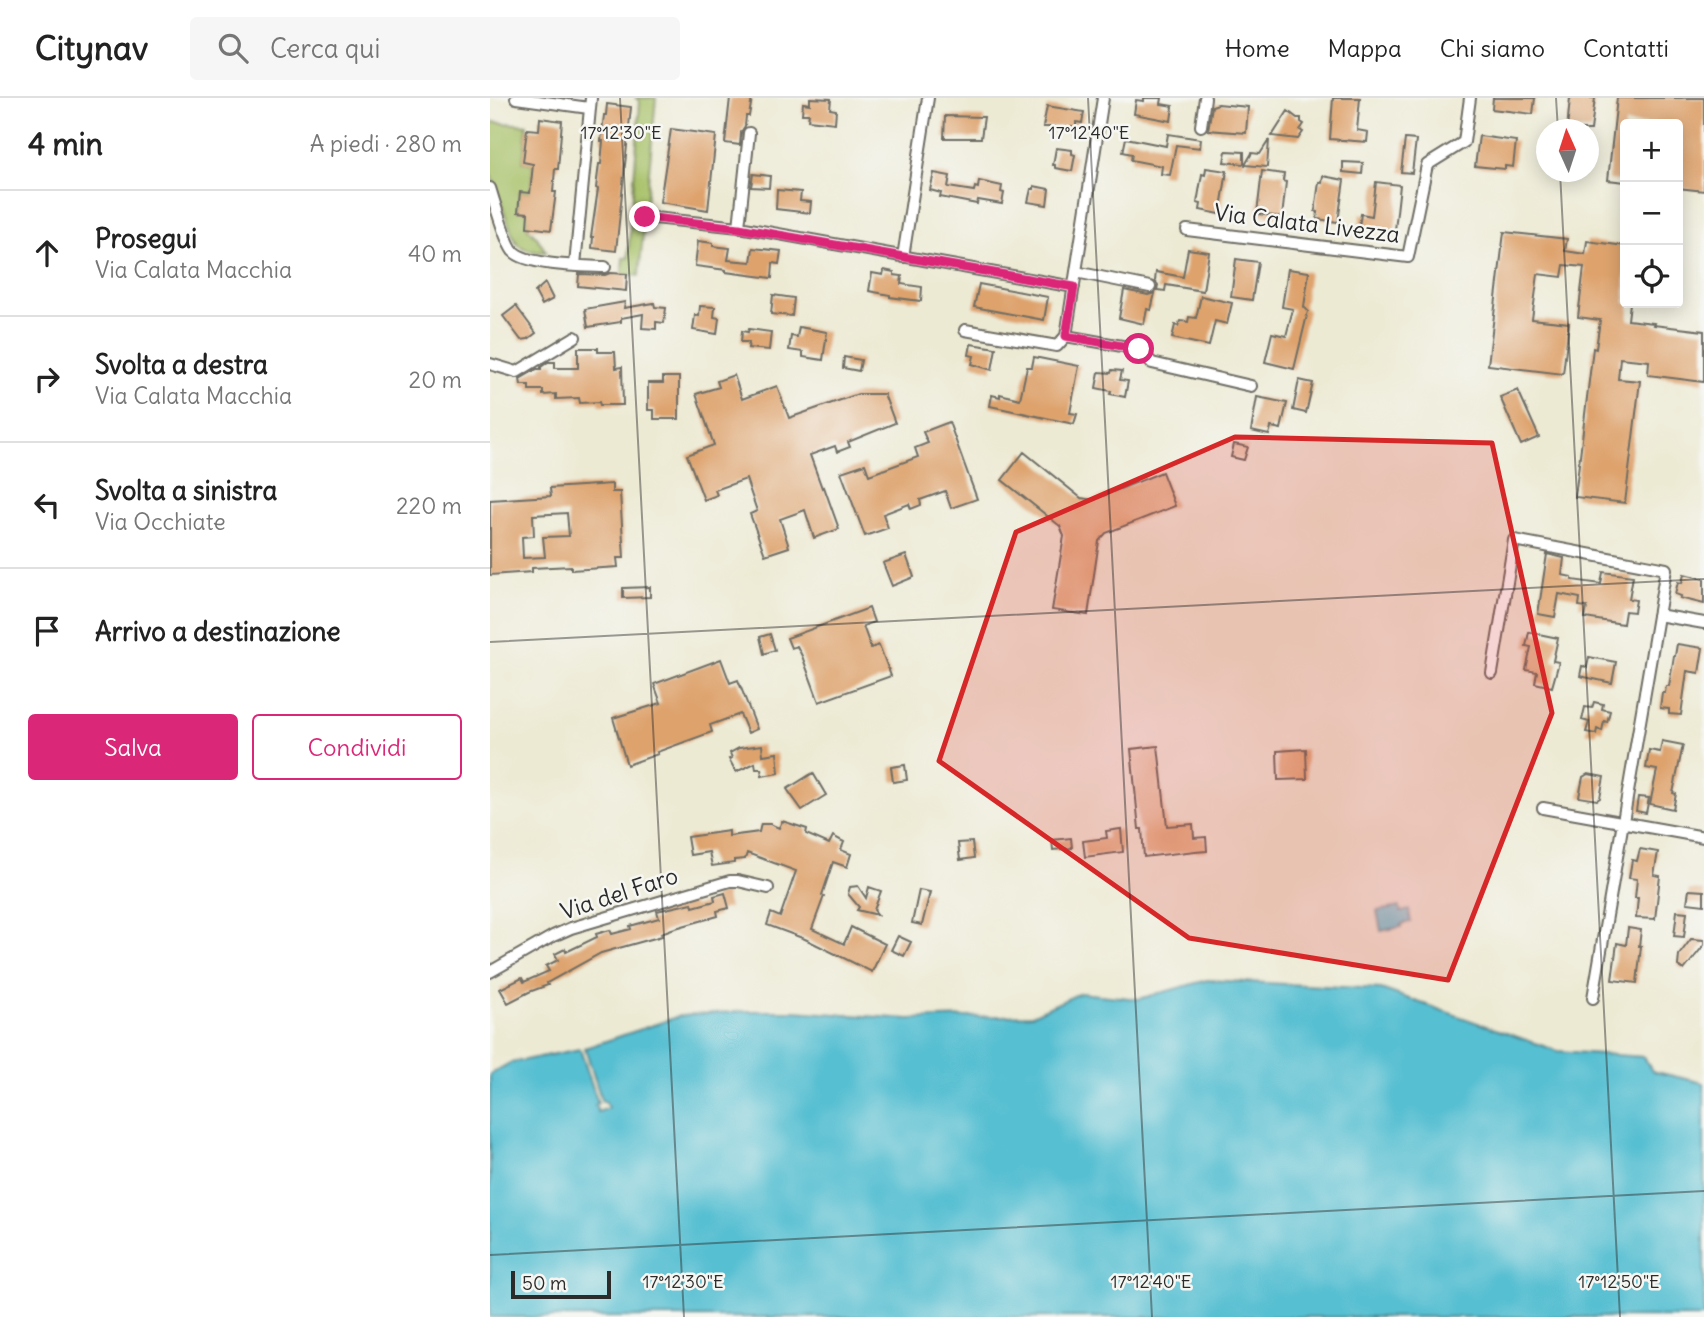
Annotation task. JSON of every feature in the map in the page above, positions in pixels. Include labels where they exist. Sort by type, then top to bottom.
[{"type":"street","points":[[516,98],[590,103],[575,265]]},
{"type":"street","points":[[904,257],[928,98]]},
{"type":"street","points":[[965,330],[1057,346],[1066,336],[1103,98]]},
{"type":"street","points":[[1201,126],[1205,98]]},
{"type":"street","name":"Via Calata Livezza","points":[[1186,230],[1408,257],[1427,165],[1464,142],[1470,98]]},
{"type":"street","points":[[739,228],[749,134]]},
{"type":"street","points":[[491,193],[512,250],[522,257],[541,262],[605,267]]},
{"type":"street","points":[[645,217],[739,228],[1074,287]]},
{"type":"street","points":[[1076,272],[1150,287]]},
{"type":"street","points":[[1066,336],[1139,349],[1152,363],[1251,386]]},
{"type":"street","points":[[490,364],[517,372],[575,337]]},
{"type":"street","points":[[1492,673],[1514,540],[1666,569],[1593,998]]},
{"type":"street","points":[[1658,615],[1704,622]]},
{"type":"street","points":[[1543,808],[1704,837]]},
{"type":"street","name":"Via del Faro","points":[[490,972],[561,932],[585,923],[730,881],[768,888]]},
{"type":"highlighted area","points":[[1235,437],[1492,443],[1552,713],[1448,980],[1189,938],[939,761],[1016,532]]},
{"type":"green space","points":[[636,98],[656,98],[639,276],[622,274],[623,258],[628,258],[640,102]]},
{"type":"green space","points":[[490,122],[527,125],[523,162],[533,164],[530,193],[520,192],[518,211],[529,213],[527,227],[546,252],[529,251],[518,245],[512,233],[490,172]]},
{"type":"water","points":[[1399,907],[1401,912],[1409,910],[1411,922],[1381,931],[1377,911]]},
{"type":"water","points":[[1207,980],[1381,989],[1558,1051],[1644,1057],[1652,1071],[1704,1083],[1704,1317],[490,1317],[490,1074],[510,1063],[580,1049],[598,1103],[595,1105],[598,1112],[608,1108],[605,1101],[602,1102],[585,1048],[680,1016],[746,1011],[793,1011],[909,1019],[1032,1015],[1080,993],[1139,999]]},
{"type":"building","points":[[730,98],[752,98],[749,116],[746,116],[741,132],[740,145],[725,143]]},
{"type":"building","points":[[810,98],[831,99],[830,109],[836,110],[835,123],[808,120],[809,114],[802,114],[803,103],[810,104]]},
{"type":"building","points":[[1144,98],[1162,98],[1161,104],[1173,106],[1171,121],[1134,114],[1136,100],[1144,101]]},
{"type":"building","points":[[1333,98],[1360,98],[1357,130],[1368,132],[1367,142],[1330,139]]},
{"type":"building","points":[[1493,98],[1535,98],[1533,114],[1492,109]]},
{"type":"building","points":[[1570,98],[1595,98],[1592,119],[1568,119]]},
{"type":"building","points":[[1617,98],[1704,98],[1704,191],[1683,189],[1683,119],[1620,119],[1620,181],[1608,180]]},
{"type":"building","points":[[607,104],[631,107],[616,251],[592,248],[591,237]]},
{"type":"building","points":[[1218,104],[1248,107],[1246,133],[1208,130],[1212,106]]},
{"type":"building","points":[[1047,106],[1084,112],[1082,123],[1076,122],[1076,127],[1043,127]]},
{"type":"building","points":[[1288,111],[1301,118],[1304,124],[1298,139],[1272,136]]},
{"type":"building","points":[[945,116],[984,117],[981,138],[944,138]]},
{"type":"building","points":[[540,118],[562,121],[558,169],[555,169],[553,192],[556,192],[551,230],[527,227],[528,213],[518,212],[520,192],[530,193],[533,164],[523,162],[527,129],[539,130]]},
{"type":"building","points":[[671,129],[716,135],[708,210],[660,202]]},
{"type":"building","points":[[1168,134],[1201,139],[1200,148],[1176,145],[1170,175],[1161,174],[1162,166],[1131,160],[1132,154],[1123,152],[1126,138],[1166,146]]},
{"type":"building","points":[[1479,136],[1516,141],[1513,167],[1505,166],[1505,169],[1475,166]]},
{"type":"building","points":[[1405,139],[1416,140],[1412,173],[1401,172]]},
{"type":"building","points":[[1269,140],[1267,167],[1245,165],[1252,153],[1260,154]]},
{"type":"building","points":[[1056,148],[1072,150],[1075,155],[1072,171],[1055,168],[1053,165]]},
{"type":"building","points":[[1226,151],[1244,152],[1244,164],[1224,162]]},
{"type":"building","points":[[1343,162],[1363,163],[1362,174],[1343,172]]},
{"type":"building","points":[[1206,168],[1227,171],[1220,214],[1200,210],[1201,204],[1197,203],[1202,174],[1205,175]]},
{"type":"building","points":[[1262,171],[1284,174],[1283,181],[1286,182],[1282,217],[1257,214]]},
{"type":"building","points":[[934,173],[950,176],[948,187],[974,191],[975,187],[978,188],[979,181],[1002,186],[1002,204],[978,200],[977,204],[940,197],[941,193],[930,190]]},
{"type":"building","points":[[753,174],[770,176],[769,188],[751,187]]},
{"type":"building","points":[[1323,176],[1344,180],[1338,222],[1317,219],[1318,212],[1315,211],[1319,182],[1322,183]]},
{"type":"building","points":[[1376,182],[1400,185],[1395,230],[1359,226],[1361,214],[1372,216]]},
{"type":"building","points":[[1034,186],[1049,189],[1047,205],[1028,202]]},
{"type":"building","points":[[777,190],[801,192],[800,201],[811,202],[810,213],[776,209]]},
{"type":"building","points":[[1504,232],[1567,239],[1565,251],[1585,254],[1587,241],[1620,245],[1620,308],[1629,308],[1628,320],[1704,331],[1704,382],[1648,375],[1649,361],[1620,358],[1618,379],[1640,381],[1625,503],[1575,497],[1593,348],[1596,349],[1600,320],[1578,317],[1584,267],[1564,265],[1562,277],[1538,274],[1532,319],[1569,323],[1563,374],[1488,365]]},
{"type":"building","points":[[698,241],[730,248],[728,260],[751,262],[753,248],[781,251],[779,264],[773,263],[772,278],[695,266]]},
{"type":"building","points":[[1188,249],[1209,252],[1203,291],[1166,285],[1165,291],[1157,290],[1156,272],[1183,277]]},
{"type":"building","points":[[1236,259],[1258,262],[1252,300],[1231,297]]},
{"type":"building","points":[[1288,269],[1309,272],[1304,307],[1308,311],[1294,369],[1265,362],[1272,333],[1286,336],[1293,309],[1282,307]]},
{"type":"building","points":[[884,270],[902,276],[901,284],[922,287],[921,301],[869,291],[872,273],[883,275]]},
{"type":"building","points":[[579,274],[627,274],[626,291],[578,286]]},
{"type":"building","points":[[545,283],[553,299],[542,305],[535,292]]},
{"type":"building","points":[[979,284],[1048,297],[1044,320],[974,307]]},
{"type":"building","points":[[1124,290],[1148,295],[1155,293],[1151,310],[1147,309],[1144,324],[1119,318]]},
{"type":"building","points":[[773,295],[794,298],[792,316],[771,314]]},
{"type":"building","points":[[1201,296],[1232,303],[1227,324],[1215,321],[1209,346],[1172,338],[1175,325],[1178,326],[1180,321],[1188,322],[1189,317],[1196,318]]},
{"type":"building","points":[[625,302],[624,308],[654,303],[655,307],[666,308],[664,323],[656,322],[656,329],[642,328],[643,314],[621,318],[621,322],[588,327],[585,309]]},
{"type":"building","points":[[516,306],[536,333],[528,339],[521,340],[503,316]]},
{"type":"building","points":[[700,306],[715,307],[714,317],[719,318],[717,334],[693,330],[695,315],[699,316]]},
{"type":"building","points":[[799,327],[827,332],[823,360],[803,357],[803,352],[789,350],[791,336],[797,337]]},
{"type":"building","points":[[749,329],[771,332],[769,350],[748,348],[749,342],[741,342],[742,331],[748,332]]},
{"type":"building","points":[[971,344],[996,348],[992,370],[972,364],[974,356],[969,355]]},
{"type":"building","points":[[578,348],[598,348],[598,352],[615,352],[616,368],[622,367],[623,405],[580,403],[579,398],[556,399],[556,394],[543,395],[543,390],[529,390],[529,385],[521,385],[520,379],[541,369],[548,362],[555,362],[555,368],[578,368]]},
{"type":"building","points":[[844,357],[861,360],[859,371],[843,368]]},
{"type":"building","points":[[1034,357],[1079,366],[1070,413],[1077,414],[1074,424],[990,406],[992,395],[1000,397],[1000,394],[1020,399],[1027,367],[1032,367]]},
{"type":"building","points":[[1112,370],[1122,371],[1120,380],[1128,381],[1125,397],[1096,388],[1099,372],[1111,373]]},
{"type":"building","points":[[734,375],[742,399],[777,386],[789,418],[858,394],[884,394],[895,423],[848,442],[850,447],[837,452],[835,446],[810,455],[839,529],[814,538],[805,510],[780,519],[789,547],[765,555],[750,514],[757,511],[746,479],[715,490],[717,495],[704,500],[687,455],[714,445],[696,394],[719,387],[717,381]]},
{"type":"building","points":[[663,377],[679,377],[679,419],[654,419],[654,410],[648,410],[648,383],[663,383]]},
{"type":"building","points":[[1299,380],[1313,383],[1306,413],[1293,410]]},
{"type":"building","points":[[1518,390],[1539,437],[1521,445],[1500,397]]},
{"type":"building","points":[[1257,397],[1287,403],[1281,429],[1271,427],[1269,435],[1251,431]]},
{"type":"building","points":[[949,422],[977,499],[951,508],[945,491],[920,500],[921,505],[911,509],[909,504],[883,514],[888,528],[865,536],[841,472],[865,464],[869,475],[918,457],[915,448],[928,443],[923,432]]},
{"type":"building","points":[[1234,444],[1248,447],[1244,460],[1231,457]]},
{"type":"building","points":[[1024,452],[1081,498],[1093,500],[1162,472],[1175,506],[1106,533],[1099,541],[1088,615],[1052,610],[1064,536],[1060,526],[1002,480]]},
{"type":"building","points":[[612,484],[612,492],[620,492],[624,558],[617,558],[618,567],[571,570],[571,566],[532,568],[532,572],[490,575],[490,500],[551,496],[550,488]],"holes":[[[567,513],[569,536],[543,537],[545,557],[523,558],[522,537],[534,536],[533,515]]]},
{"type":"building","points":[[1547,554],[1564,558],[1562,575],[1572,577],[1572,580],[1601,584],[1603,572],[1633,576],[1629,599],[1636,600],[1634,612],[1625,611],[1623,624],[1585,618],[1587,607],[1579,606],[1580,598],[1559,594],[1555,617],[1538,614]]},
{"type":"building","points":[[906,555],[914,577],[892,586],[883,563]]},
{"type":"building","points":[[1684,574],[1704,579],[1704,604],[1680,598],[1681,596],[1675,594],[1678,582],[1682,583]]},
{"type":"building","points":[[650,587],[650,597],[623,598],[623,588]]},
{"type":"building","points":[[869,608],[874,622],[863,626],[871,648],[879,645],[891,676],[819,702],[797,646],[791,648],[787,638]]},
{"type":"building","points":[[1529,632],[1558,638],[1553,661],[1559,662],[1552,687],[1535,683],[1537,672],[1526,670],[1531,647],[1526,646]]},
{"type":"building","points":[[770,634],[775,650],[764,654],[760,637]]},
{"type":"building","points":[[1677,644],[1703,648],[1699,673],[1687,671],[1681,715],[1669,714],[1669,709],[1660,708],[1662,693],[1665,693],[1666,686],[1669,686]]},
{"type":"building","points":[[1589,657],[1616,662],[1612,683],[1580,676],[1582,666],[1587,667]]},
{"type":"building","points":[[721,659],[730,683],[738,680],[757,729],[748,733],[740,714],[710,725],[712,732],[627,765],[613,718],[661,703],[654,684]]},
{"type":"building","points":[[1594,702],[1603,704],[1602,709],[1610,711],[1602,731],[1597,729],[1596,734],[1586,732],[1589,722],[1582,720],[1585,707],[1592,708]]},
{"type":"building","points":[[1662,741],[1683,745],[1673,793],[1676,794],[1673,809],[1650,804],[1657,770],[1646,768],[1649,750],[1660,752]]},
{"type":"building","points":[[762,745],[763,755],[777,753],[779,773],[762,776],[761,769],[756,769],[755,763],[736,772],[729,759],[732,758],[730,753],[739,748]]},
{"type":"building","points":[[1158,746],[1167,826],[1193,824],[1194,838],[1206,837],[1207,851],[1144,857],[1131,749]]},
{"type":"building","points":[[1306,749],[1307,779],[1278,780],[1277,751]]},
{"type":"building","points":[[905,765],[907,780],[893,782],[891,767]]},
{"type":"building","points":[[813,773],[826,795],[802,810],[787,789]]},
{"type":"building","points":[[1588,774],[1604,777],[1600,798],[1597,800],[1579,797],[1583,777]]},
{"type":"building","points":[[1638,797],[1649,798],[1646,813],[1636,811]]},
{"type":"building","points":[[782,821],[807,829],[806,834],[829,844],[833,836],[844,842],[841,850],[851,854],[847,867],[833,862],[812,929],[844,944],[851,927],[885,944],[872,972],[805,939],[767,925],[771,913],[780,917],[796,871],[747,853],[745,859],[712,866],[709,852],[690,855],[687,837],[729,831],[729,836],[759,832],[761,824],[779,828]]},
{"type":"building","points":[[1121,829],[1123,852],[1085,857],[1083,841],[1107,838],[1106,831]]},
{"type":"building","points":[[1071,838],[1072,848],[1053,850],[1052,840]]},
{"type":"building","points":[[972,842],[974,858],[960,860],[958,843]]},
{"type":"building","points":[[1640,849],[1658,852],[1654,875],[1660,876],[1655,919],[1636,918],[1637,879],[1629,878],[1632,860],[1637,861]]},
{"type":"building","points":[[858,886],[866,898],[869,887],[881,891],[874,910],[878,915],[857,910],[859,907],[848,894],[850,887]]},
{"type":"building","points":[[919,890],[930,892],[922,925],[912,923]]},
{"type":"building","points":[[1689,890],[1704,891],[1704,905],[1687,903]]},
{"type":"building","points":[[725,893],[729,908],[717,911],[718,916],[672,929],[661,933],[662,936],[601,953],[547,983],[548,985],[508,1003],[500,989],[522,978],[524,982],[549,971],[546,966],[558,960],[555,954],[565,949],[566,952],[597,937],[596,934],[610,930],[612,934],[631,929],[630,926],[659,918],[657,911],[692,903],[693,907],[715,901],[714,896]]},
{"type":"building","points":[[1677,911],[1687,912],[1684,937],[1674,936]]},
{"type":"building","points":[[1628,928],[1641,930],[1637,983],[1612,980],[1617,943],[1626,945]]},
{"type":"building","points":[[898,936],[911,942],[904,956],[891,950]]},
{"type":"building","points":[[1691,939],[1704,940],[1704,945],[1684,970],[1678,966],[1679,955]]},
{"type":"route","points":[[645,217],[739,228],[1074,287],[1066,336],[1139,349]]}]
